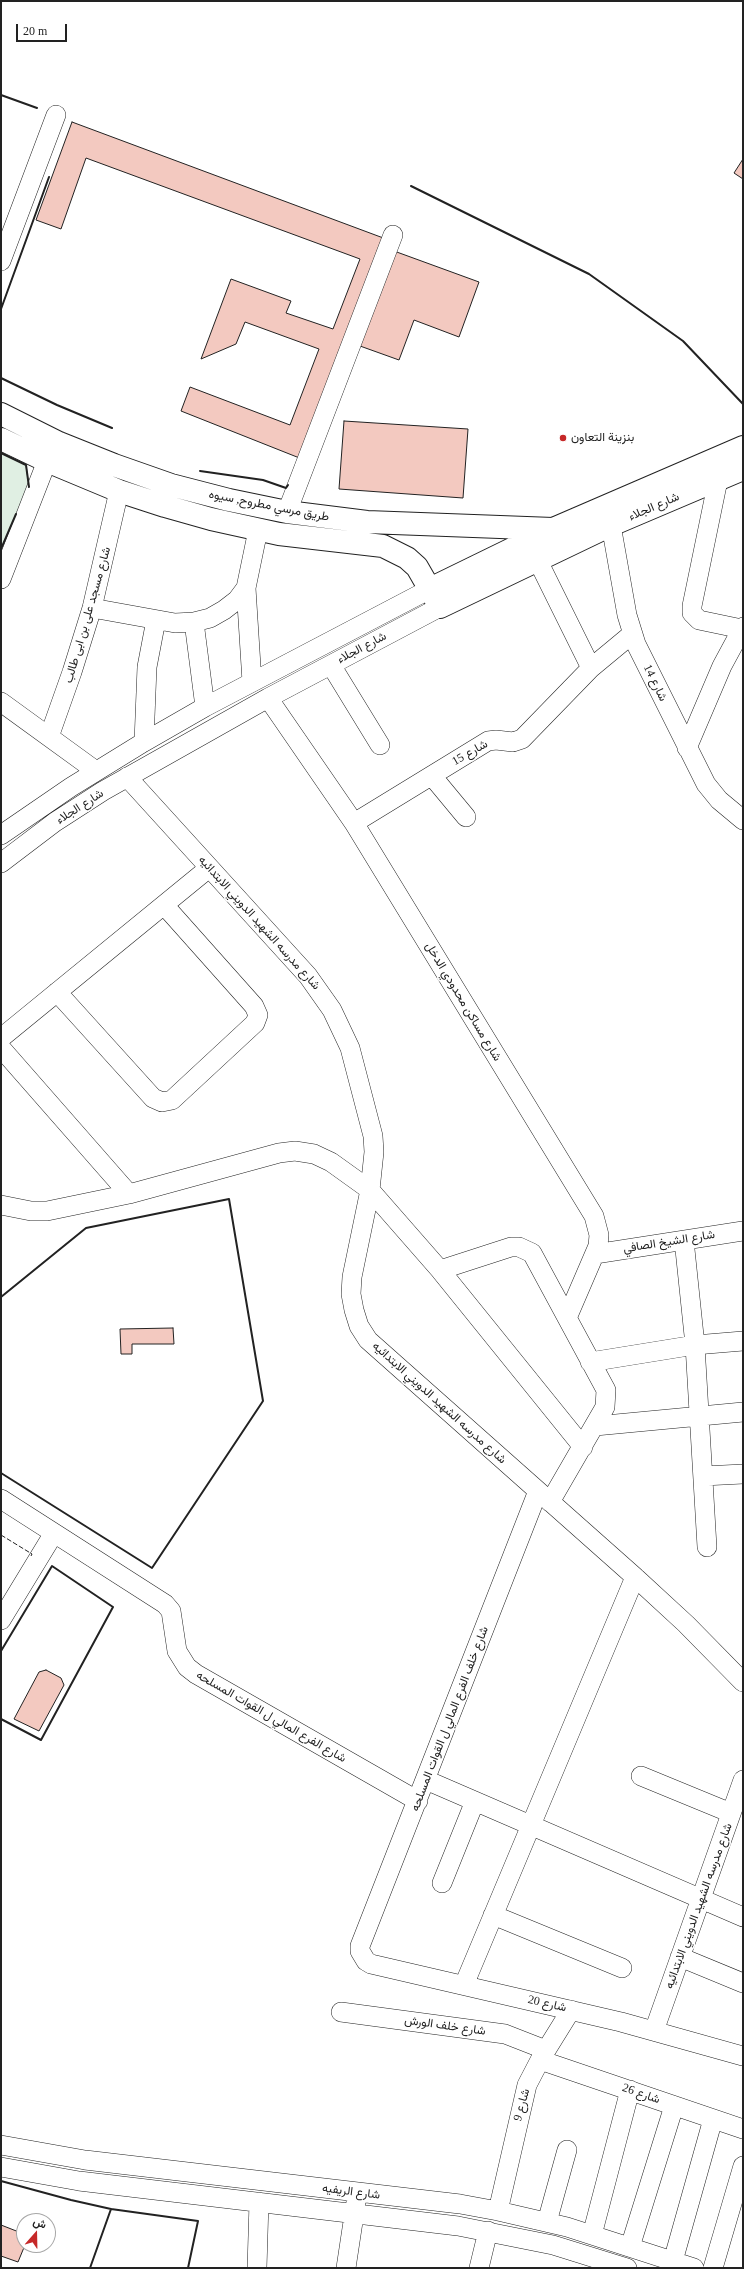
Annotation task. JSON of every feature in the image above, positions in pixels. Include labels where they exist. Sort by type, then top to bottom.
[{"type":"main road","name":"طريق مرسي مطروح, سيوه","points":[[1,414],[59,443],[114,466],[228,500],[287,512],[367,522],[553,529]]},
{"type":"main road","name":"طريق مرسي مطروح, سيوه","points":[[1,439],[47,461],[119,491],[165,506],[258,530],[383,546],[401,554],[417,567],[435,598]]},
{"type":"main road","name":"شارع الجلاء","points":[[435,598],[553,529],[743,447]]},
{"type":"main road","name":"شارع الجلاء","points":[[435,598],[537,559],[611,525],[735,475]]},
{"type":"street","points":[[1,261],[56,115]]},
{"type":"street","points":[[287,512],[393,235]]},
{"type":"street","points":[[1,579],[47,461]]},
{"type":"street","points":[[687,748],[722,666],[742,628],[699,620],[692,613],[692,606],[735,475]]},
{"type":"street","name":"شارع مسجد على بن ابى طالب","points":[[49,737],[72,672],[92,608],[119,491]]},
{"type":"street","name":"شارع 14","points":[[611,525],[627,615],[632,634],[687,748],[712,792],[743,820]]},
{"type":"street","points":[[252,682],[246,588],[258,530]]},
{"type":"street","points":[[537,559],[591,668]]},
{"type":"street","points":[[92,608],[175,623],[194,622],[224,610],[237,600],[246,588]]},
{"type":"street","name":"شارع الجلاء","points":[[1,863],[55,822],[127,777],[268,698],[331,665],[435,598]]},
{"type":"street","name":"شارع الجلاء","points":[[1,835],[96,771],[205,707],[252,682],[435,598]]},
{"type":"street","points":[[144,742],[147,667],[156,620]]},
{"type":"street","points":[[194,622],[205,707]]},
{"type":"street","name":"شارع 15","points":[[354,823],[488,741],[496,740],[513,742],[522,739],[591,668],[632,634]]},
{"type":"street","points":[[331,665],[380,745]]},
{"type":"street","name":"شارع مساكن محدودي الدخل","points":[[268,698],[354,823],[594,1216],[599,1235],[595,1254],[567,1318]]},
{"type":"street","points":[[1,702],[96,771]]},
{"type":"street","points":[[432,776],[466,817]]},
{"type":"street","name":"شارع مدرسه الشهيد الدويني الابتدائيه","points":[[127,777],[308,976],[321,993],[342,1029],[357,1068],[373,1136],[374,1168],[351,1294],[359,1326],[368,1340],[635,1577],[686,1624],[743,1682]]},
{"type":"street","points":[[1,1038],[209,868]]},
{"type":"street","points":[[57,992],[153,1098],[162,1102],[172,1100],[255,1024],[258,1015],[254,1006],[164,905]]},
{"type":"street","points":[[1,1048],[129,1194]]},
{"type":"street","points":[[1,1205],[31,1211],[47,1211],[129,1194],[268,1155],[295,1151],[314,1154],[331,1162],[370,1190],[440,1270],[583,1446]]},
{"type":"street","name":"شارع الشيخ الصافي","points":[[595,1254],[743,1231]]},
{"type":"street","points":[[684,1240],[695,1345],[707,1547]]},
{"type":"street","name":"شارع خلف الفرع المالي ل القوات المسلحه","points":[[360,1946],[426,1780],[544,1496],[583,1446],[605,1407],[607,1396],[532,1253],[526,1249],[511,1247],[440,1270]]},
{"type":"street","points":[[590,1362],[695,1345],[743,1341]]},
{"type":"street","points":[[595,1426],[743,1412]]},
{"type":"street","points":[[703,1476],[743,1474]]},
{"type":"street","name":"شارع الفرع المالي ل القوات المسلحه","points":[[1,1499],[165,1604],[171,1611],[177,1651],[187,1667],[196,1674],[418,1801]]},
{"type":"street","points":[[1,1620],[54,1533]]},
{"type":"street","points":[[464,1985],[635,1577]]},
{"type":"street","points":[[641,1776],[736,1809]]},
{"type":"street","points":[[426,1780],[743,1916]]},
{"type":"street","name":"شارع مدرسه الشهيد الدويني الابتدائيه","points":[[654,2031],[701,1898],[736,1809],[743,1780]]},
{"type":"street","points":[[442,1882],[475,1801]]},
{"type":"street","points":[[493,1915],[622,1968]]},
{"type":"street","name":"شارع 20","points":[[360,1946],[362,1957],[371,1964],[572,2010],[743,2056]]},
{"type":"street","points":[[680,1957],[743,1983]]},
{"type":"street","name":"شارع 9","points":[[498,2211],[523,2099],[543,2055],[572,2010]]},
{"type":"street","name":"شارع خلف الورش","points":[[341,2012],[505,2034],[543,2055]]},
{"type":"street","name":"شارع 26","points":[[543,2055],[630,2090],[743,2129]]},
{"type":"street","points":[[592,2235],[630,2090]]},
{"type":"street","points":[[630,2247],[674,2106]]},
{"type":"street","points":[[673,2261],[713,2119]]},
{"type":"street","name":"شارع الريفيه","points":[[1,2145],[85,2160],[498,2211],[547,2222],[592,2235],[694,2268]]},
{"type":"street","points":[[547,2222],[567,2150]]},
{"type":"street","points":[[714,2268],[743,2166]]},
{"type":"street","name":"شارع الريفيه","points":[[1,2167],[79,2181],[354,2213],[488,2231],[553,2245],[627,2268]]},
{"type":"street","points":[[346,2268],[358,2193]]},
{"type":"street","points":[[258,2268],[259,2202]]},
{"type":"street","points":[[479,2268],[488,2231]]},
{"type":"green space","points":[[1,453],[26,465],[29,487],[1,549]]},
{"type":"building","points":[[72,122],[386,239],[302,459],[181,411],[190,387],[290,425],[319,349],[245,322],[236,344],[201,359],[231,279],[291,301],[286,313],[333,329],[360,259],[86,158],[61,229],[36,220]]},
{"type":"building","points":[[743,159],[743,179],[734,173]]},
{"type":"building","points":[[394,251],[479,282],[459,337],[414,320],[399,360],[360,346]]},
{"type":"building","points":[[344,421],[468,429],[463,498],[339,489]]},
{"type":"building","points":[[173,1328],[174,1344],[132,1344],[132,1354],[121,1354],[120,1329]]},
{"type":"building","points":[[46,1670],[61,1678],[64,1685],[39,1731],[14,1719],[39,1672]]},
{"type":"building","points":[[1,2225],[16,2231],[16,2253],[22,2253],[18,2262],[1,2256]]},
{"type":"fence","points":[[1,1535],[32,1554],[31,1556]]},
{"type":"wall","points":[[1,95],[37,108]]},
{"type":"wall","points":[[1,309],[49,177]]},
{"type":"wall","points":[[411,186],[589,274],[683,341],[743,404]]},
{"type":"wall","points":[[1,378],[57,405],[112,428]]},
{"type":"wall","points":[[1,453],[26,465],[29,487]]},
{"type":"wall","points":[[200,471],[263,480],[286,488],[288,485]]},
{"type":"wall","points":[[1,549],[16,514]]},
{"type":"wall","points":[[1,1297],[86,1228],[229,1199],[263,1401],[152,1568],[1,1473]]},
{"type":"wall","points":[[1,1651],[52,1566],[113,1607],[41,1740],[1,1719]]},
{"type":"wall","points":[[1,2181],[111,2209],[198,2221],[188,2268]]},
{"type":"wall","points":[[90,2268],[111,2209]]},
{"type":"place","name":"بنزينة التعاون","points":[[563,438]]}]
